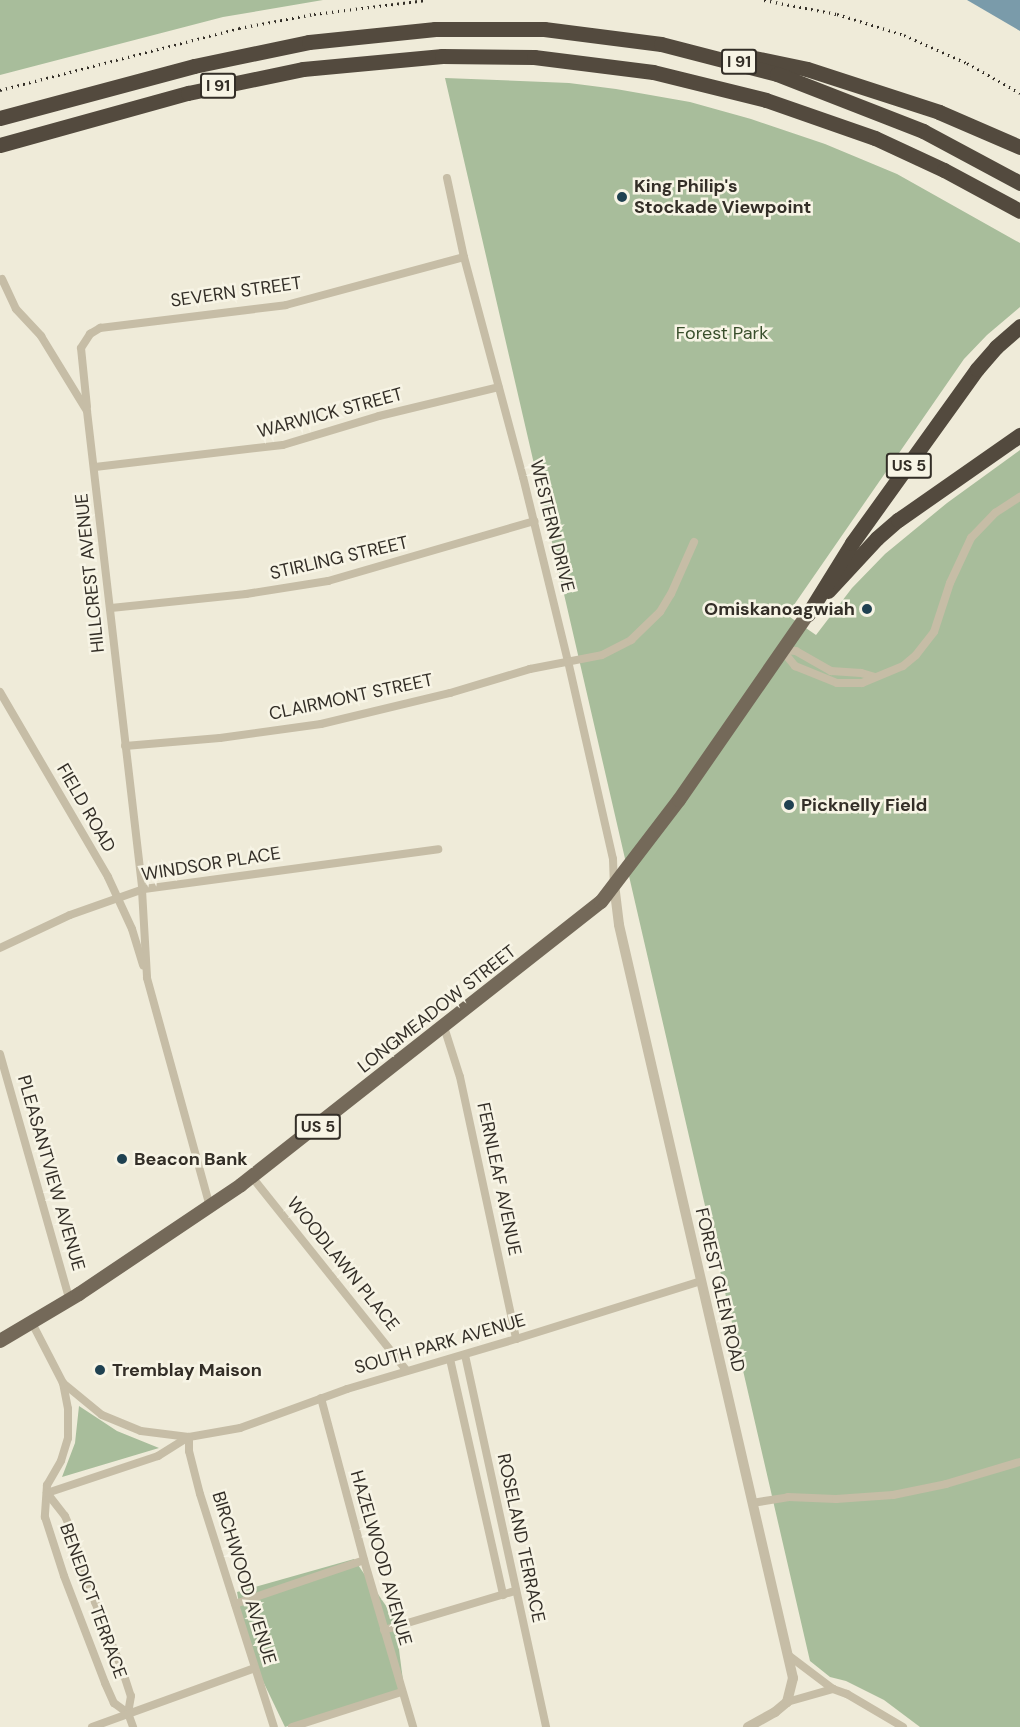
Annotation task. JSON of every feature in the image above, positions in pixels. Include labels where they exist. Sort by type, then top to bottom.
[{"type":"highway","name":"I 91","points":[[0,118],[232,57],[309,42],[466,27],[544,29],[623,38],[700,53],[777,74],[879,112],[957,148],[1020,183]]},
{"type":"highway","points":[[700,53],[743,56],[807,69],[948,116],[1020,147]]},
{"type":"highway","name":"I 91","points":[[0,145],[188,93],[303,69],[433,56],[534,57],[653,72],[775,103],[839,124],[910,154],[1020,211]]},
{"type":"highway","name":"US 5","points":[[808,614],[839,561],[977,369],[1005,338],[1020,326]]},
{"type":"highway","name":"US 5","points":[[808,614],[887,529],[1020,435]]},
{"type":"main road","name":"LONGMEADOW STREET","points":[[0,1341],[70,1300],[252,1177],[601,902],[673,809],[808,614]]},
{"type":"street","name":"WESTERN DRIVE","points":[[447,177],[464,257],[534,521],[568,661],[613,859],[614,885]]},
{"type":"street","name":"SEVERN STREET","points":[[87,411],[81,348],[90,334],[100,328],[286,305],[464,257]]},
{"type":"street","name":"HILLCREST AVENUE","points":[[2,279],[16,309],[41,336],[87,411],[142,890]]},
{"type":"street","name":"WARWICK STREET","points":[[95,467],[289,444],[379,416],[499,387]]},
{"type":"street","points":[[782,650],[795,666],[832,682],[862,684],[903,666],[921,649],[938,623],[950,583],[971,538],[995,513],[1020,497]]},
{"type":"street","name":"STIRLING STREET","points":[[111,608],[246,594],[328,581],[534,521]]},
{"type":"street","name":"CLAIRMONT STREET","points":[[125,746],[220,738],[321,724],[568,661],[602,655],[616,649],[646,627],[671,594],[694,542]]},
{"type":"street","points":[[782,650],[796,651],[831,671],[861,673],[874,677]]},
{"type":"street","name":"FIELD ROAD","points":[[0,692],[108,877],[132,929],[210,1207]]},
{"type":"street","name":"WINDSOR PLACE","points":[[0,948],[70,915],[142,890],[252,872],[438,849]]},
{"type":"street","name":"FOREST GLEN ROAD","points":[[614,885],[614,905],[793,1678],[786,1702]]},
{"type":"street","name":"FIELD ROAD","points":[[142,890],[147,978]]},
{"type":"street","name":"FERNLEAF AVENUE","points":[[444,1027],[460,1077],[516,1340]]},
{"type":"street","name":"PLEASANTVIEW AVENUE","points":[[0,1054],[70,1300]]},
{"type":"street","name":"WOODLAWN PLACE","points":[[252,1177],[407,1371]]},
{"type":"street","name":"SOUTH PARK AVENUE","points":[[32,1323],[63,1383],[102,1415],[121,1424],[153,1434],[189,1437],[240,1428],[321,1398],[516,1340],[701,1281]]},
{"type":"street","name":"ROSELAND TERRACE","points":[[465,1355],[546,1727]]},
{"type":"street","points":[[450,1359],[503,1595]]},
{"type":"street","name":"BENEDICT TERRACE","points":[[63,1383],[68,1410],[68,1438],[61,1461],[47,1485],[46,1522],[64,1576],[114,1703],[128,1713],[134,1727]]},
{"type":"street","name":"HAZELWOOD AVENUE","points":[[321,1398],[364,1560],[413,1727]]},
{"type":"street","name":"SOUTH PARK AVENUE","points":[[47,1492],[158,1456],[189,1437]]},
{"type":"street","name":"BIRCHWOOD AVENUE","points":[[189,1437],[189,1451],[274,1727]]},
{"type":"street","points":[[752,1503],[773,1499],[893,1495],[955,1482],[1020,1462]]},
{"type":"street","name":"BENEDICT TERRACE","points":[[47,1492],[65,1516],[71,1530],[99,1614],[122,1669],[131,1696],[128,1713]]},
{"type":"street","points":[[235,1604],[364,1560]]},
{"type":"street","points":[[384,1630],[515,1591]]},
{"type":"street","points":[[788,1656],[833,1689],[847,1694],[903,1727]]},
{"type":"street","points":[[92,1727],[255,1668]]},
{"type":"street","points":[[748,1727],[786,1702],[833,1689]]},
{"type":"street","points":[[292,1727],[402,1692]]},
{"type":"green space","points":[[0,0],[323,0],[223,17],[0,75]]},
{"type":"green space","name":"Forest Park","points":[[445,78],[569,83],[616,89],[690,102],[751,119],[825,144],[897,174],[1020,243],[1020,307],[987,335],[964,359],[787,615],[816,635],[852,588],[885,554],[947,503],[1020,450],[1020,1727],[920,1727],[884,1700],[846,1681],[830,1677],[810,1661]]},
{"type":"green space","points":[[79,1406],[117,1431],[159,1448],[62,1477],[75,1443]]},
{"type":"green space","points":[[354,1559],[395,1619],[404,1688],[285,1727],[247,1648],[237,1592]]},
{"type":"water","points":[[967,0],[1020,0],[1020,31]]},
{"type":"railway","points":[[0,90],[239,28],[314,14],[426,0]]},
{"type":"railway","points":[[764,0],[837,14],[904,35],[967,63],[1020,93]]},
{"type":"place","name":"King Philip's Stockade Viewpoint","points":[[622,197]]},
{"type":"place","name":"Omiskanoagwiah","points":[[867,609]]},
{"type":"place","name":"Picknelly Field","points":[[789,805]]},
{"type":"place","name":"Beacon Bank","points":[[122,1159]]},
{"type":"place","name":"Tremblay Maison","points":[[100,1370]]}]
